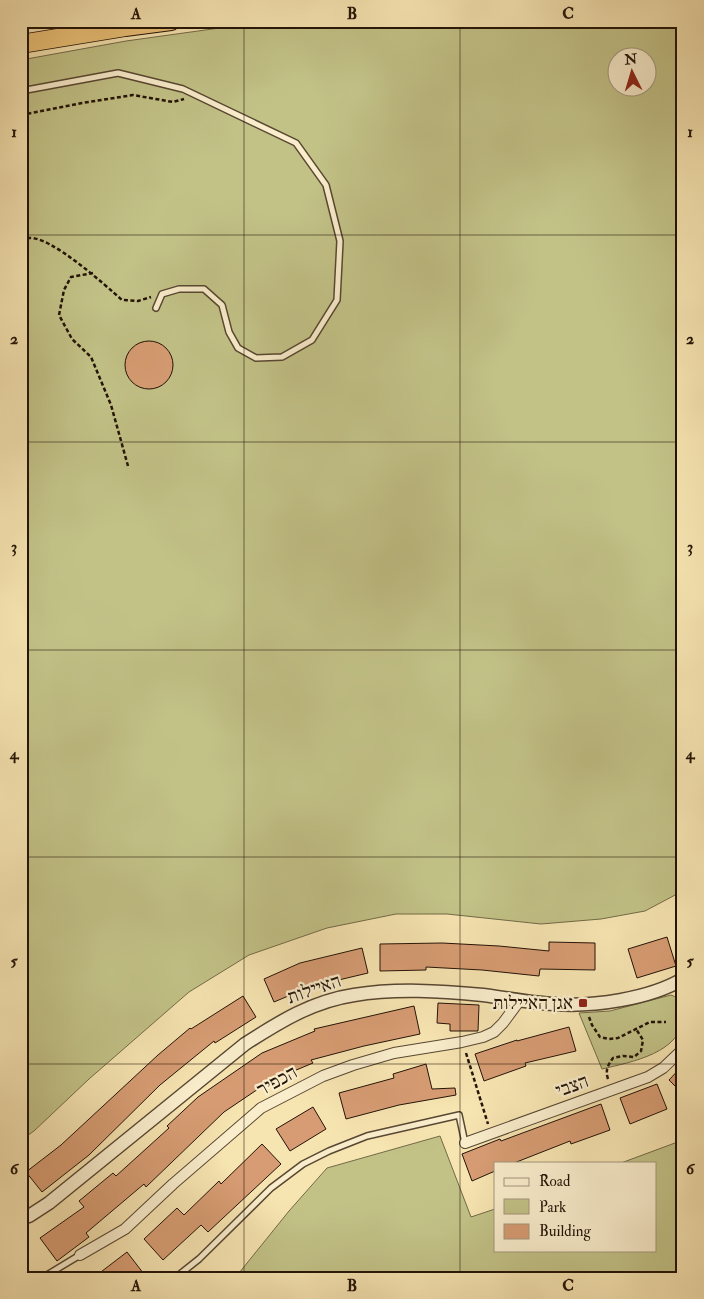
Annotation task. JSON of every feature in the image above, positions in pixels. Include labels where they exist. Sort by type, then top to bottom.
[{"type":"highway","points":[[21,44],[171,21]]},
{"type":"street","name":"האיילות","points":[[21,1218],[29,1216],[49,1203],[245,1044],[279,1021],[316,1005],[353,995],[387,992],[431,992],[555,1004],[584,1004],[647,993],[683,979]]},
{"type":"street","name":"הכפיר","points":[[80,1255],[125,1229],[173,1184],[261,1108],[323,1076],[353,1065],[394,1053],[483,1037],[494,1032],[503,1024],[520,1000]]},
{"type":"street","name":"הצבי","points":[[465,1143],[648,1077],[663,1068],[683,1049]]},
{"type":"lane","points":[[21,91],[118,73],[183,89],[296,143],[326,185],[340,242],[337,300],[312,340],[282,357],[256,358],[238,348],[228,332],[222,305],[204,289],[179,289],[162,294],[156,308]]},
{"type":"lane","points":[[175,1278],[199,1259],[271,1188],[303,1164],[329,1151],[367,1136],[459,1116],[465,1143]]},
{"type":"lane","points":[[42,1278],[80,1255]]},
{"type":"path","points":[[21,115],[82,102],[132,95],[173,102],[198,96]]},
{"type":"path","points":[[21,240],[30,237],[50,245],[92,273],[122,300],[138,300],[162,294]]},
{"type":"path","points":[[92,273],[71,277],[64,290],[60,314],[72,339],[91,357],[111,405],[128,466]]},
{"type":"path","points":[[584,1004],[592,1025],[600,1037],[609,1039],[618,1038],[650,1022],[666,1022]]},
{"type":"path","points":[[611,1090],[606,1073],[608,1065],[613,1058],[623,1056],[634,1057],[641,1051],[643,1040],[636,1029]]},
{"type":"path","points":[[462,1042],[491,1134]]},
{"type":"green space","points":[[270,21],[683,21],[683,889],[645,911],[601,919],[541,924],[447,914],[396,914],[327,928],[249,955],[189,992],[89,1079],[34,1131],[21,1140],[21,60],[126,41]]},
{"type":"green space","points":[[671,995],[680,1000],[683,1011],[681,1028],[674,1038],[665,1047],[653,1054],[602,1069],[579,1013],[610,1011]]},
{"type":"green space","points":[[440,1136],[471,1217],[494,1209],[494,1252],[656,1252],[656,1162],[624,1162],[683,1140],[683,1278],[235,1278],[289,1211],[327,1168]]},
{"type":"building","points":[[144,341],[154,341],[166,348],[173,360],[173,370],[166,382],[154,389],[144,389],[136,385],[129,378],[125,370],[125,360],[129,352],[136,345]]},
{"type":"building","points":[[667,937],[676,966],[637,978],[628,949]]},
{"type":"building","points":[[549,942],[595,943],[595,970],[540,969],[539,976],[426,967],[426,970],[380,971],[380,944],[442,943],[549,951]]},
{"type":"building","points":[[362,948],[368,973],[326,983],[326,980],[274,1002],[264,979],[300,963]]},
{"type":"building","points":[[243,996],[256,1017],[215,1043],[214,1041],[160,1085],[89,1155],[42,1192],[26,1172],[61,1145],[190,1028]]},
{"type":"building","points":[[438,1003],[479,1005],[478,1031],[450,1031],[450,1024],[437,1023]]},
{"type":"building","points":[[414,1006],[420,1034],[311,1060],[313,1063],[270,1081],[224,1112],[146,1187],[144,1184],[86,1233],[89,1237],[57,1261],[40,1238],[84,1207],[79,1201],[113,1173],[116,1176],[169,1128],[167,1126],[198,1097],[262,1053],[315,1031],[314,1029]]},
{"type":"building","points":[[569,1027],[576,1051],[525,1063],[526,1066],[484,1081],[475,1054],[517,1040]]},
{"type":"building","points":[[426,1064],[432,1089],[455,1088],[456,1095],[399,1105],[346,1119],[339,1093],[394,1078],[393,1074]]},
{"type":"building","points":[[683,1065],[683,1094],[669,1080]]},
{"type":"building","points":[[657,1084],[667,1109],[630,1124],[620,1098]]},
{"type":"building","points":[[601,1104],[610,1130],[571,1144],[570,1141],[517,1162],[494,1162],[494,1171],[472,1181],[462,1154],[500,1139],[501,1141]]},
{"type":"building","points":[[313,1107],[326,1129],[290,1151],[276,1129]]},
{"type":"building","points":[[262,1144],[281,1164],[208,1232],[201,1225],[163,1260],[144,1239],[177,1208],[184,1215],[219,1181],[221,1184]]},
{"type":"building","points":[[127,1252],[147,1278],[93,1278]]},
{"type":"place","name":"אגן האיילות","points":[[583,1003]]}]
